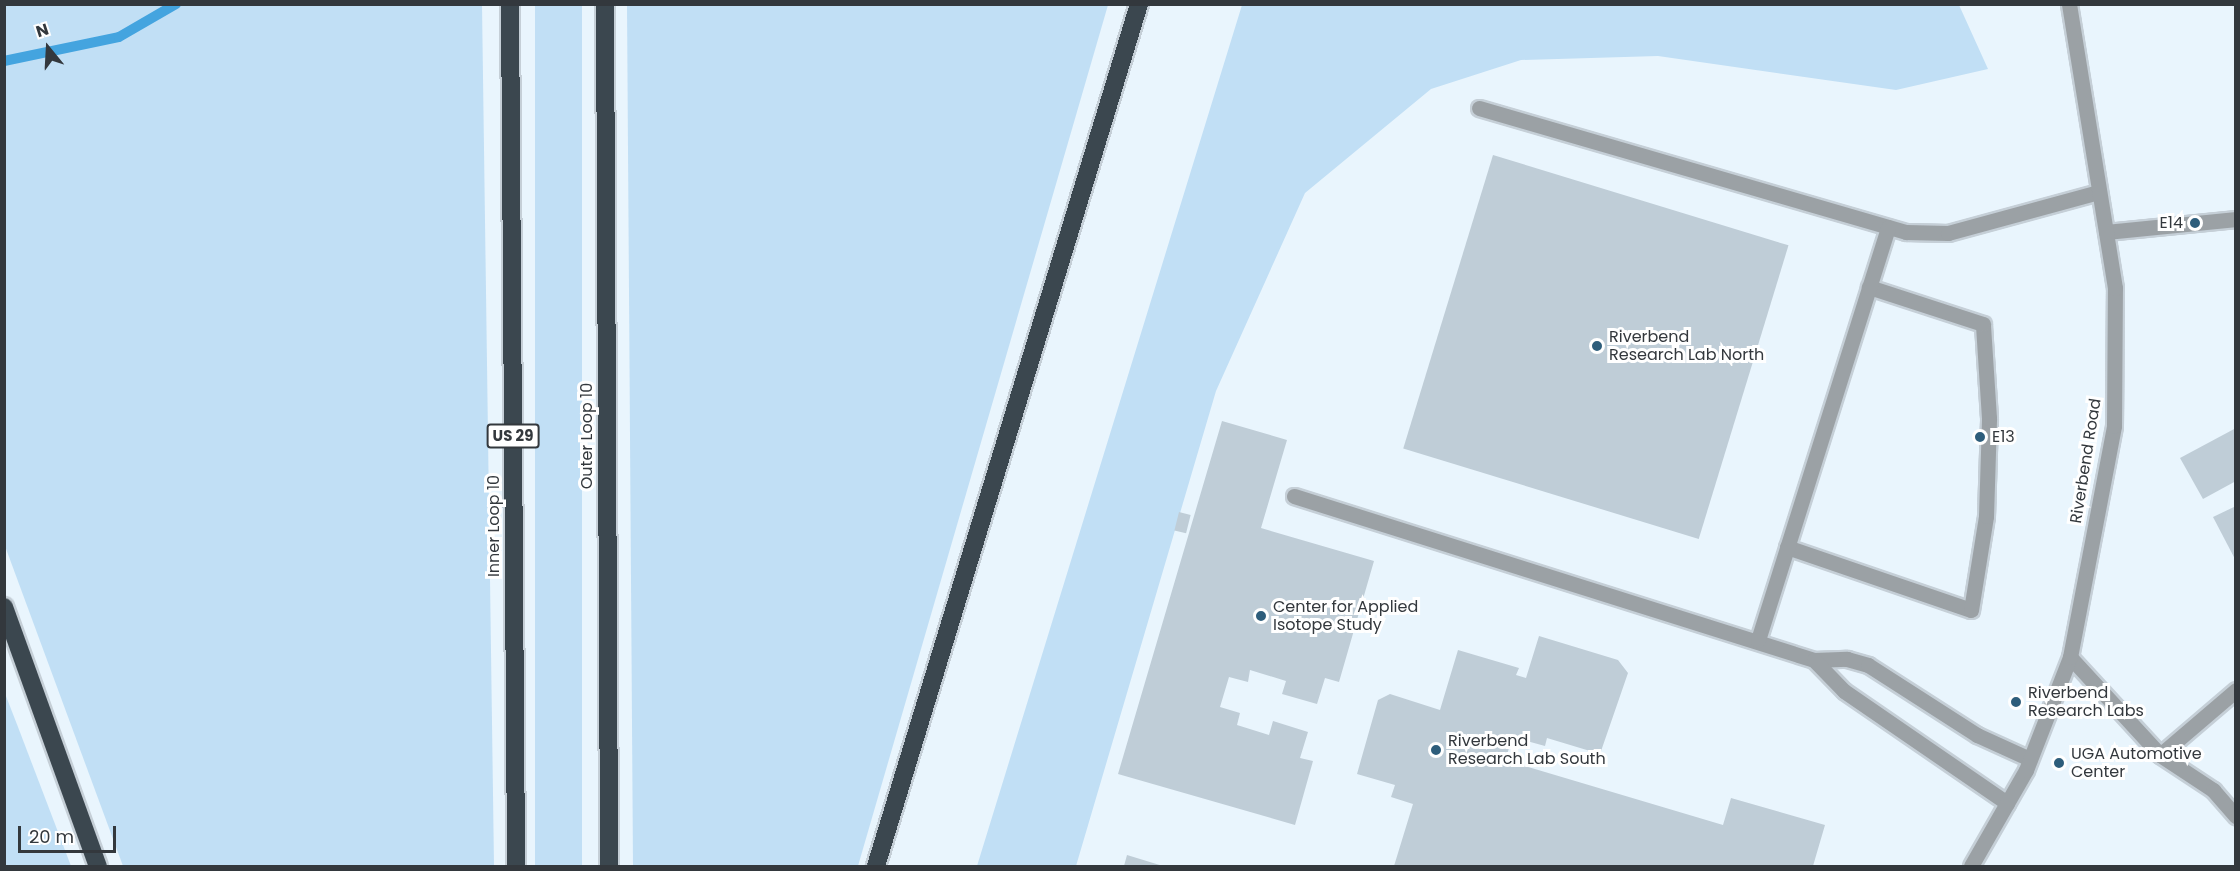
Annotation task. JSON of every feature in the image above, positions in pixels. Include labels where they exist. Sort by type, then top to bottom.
[{"type":"highway","name":"Inner Loop 10","points":[[510,4],[516,867]]},
{"type":"highway","name":"Outer Loop 10","points":[[605,4],[609,867]]},
{"type":"highway","points":[[876,867],[1139,4]]},
{"type":"highway","points":[[4,607],[98,867]]},
{"type":"street","name":"Riverbend Road","points":[[1971,867],[2030,759],[2070,657],[2114,426],[2115,288],[2069,4]]},
{"type":"street","points":[[1479,108],[1888,227],[1948,233],[2099,192]]},
{"type":"street","points":[[2106,232],[2235,219]]},
{"type":"street","points":[[1758,640],[1888,227]]},
{"type":"street","points":[[1787,547],[1971,610],[1986,516],[1989,418],[1983,324],[1869,287]]},
{"type":"street","points":[[1294,496],[1758,640],[1815,660],[1847,658],[1868,665],[1977,735],[2030,759]]},
{"type":"street","points":[[2070,657],[2160,755],[2213,790],[2235,816]]},
{"type":"street","points":[[1815,660],[1844,691],[2007,803]]},
{"type":"street","points":[[2160,755],[2235,690]]},
{"type":"shaded area","points":[[5,4],[482,5],[494,866],[123,866],[5,546]]},
{"type":"shaded area","points":[[535,5],[582,5],[582,866],[535,866]]},
{"type":"shaded area","points":[[627,5],[1108,5],[858,866],[633,866]]},
{"type":"shaded area","points":[[1242,5],[1959,5],[1988,69],[1896,90],[1658,56],[1521,60],[1431,89],[1305,193],[1216,391],[1076,866],[977,866]]},
{"type":"shaded area","points":[[4,691],[18,727],[71,866],[5,866]]},
{"type":"building","name":"Riverbend Research Lab North","points":[[1493,155],[1788,245],[1699,539],[1403,449]]},
{"type":"building","name":"Center for Applied Isotope Study","points":[[1222,421],[1287,440],[1261,528],[1374,561],[1339,682],[1325,678],[1317,704],[1282,694],[1286,681],[1250,670],[1248,682],[1229,677],[1220,707],[1240,713],[1237,725],[1269,735],[1273,721],[1308,732],[1300,758],[1313,761],[1295,825],[1118,774]]},
{"type":"building","points":[[2236,428],[2236,481],[2203,499],[2180,458]]},
{"type":"building","points":[[2236,506],[2236,561],[2213,517]]},
{"type":"building","points":[[1179,512],[1191,515],[1186,533],[1174,530]]},
{"type":"building","name":"Riverbend Research Lab South","points":[[1539,636],[1618,660],[1628,673],[1600,754],[1547,738],[1545,746],[1512,737],[1507,755],[1500,753],[1498,758],[1723,825],[1731,798],[1825,825],[1813,866],[1394,866],[1413,804],[1391,797],[1395,785],[1357,774],[1378,700],[1390,694],[1440,710],[1458,650],[1519,668],[1516,675],[1526,678]]},
{"type":"building","points":[[1127,855],[1163,866],[1124,866]]},
{"type":"waterway","points":[[4,61],[119,37],[176,4]]},
{"type":"place","name":"E14","points":[[2195,223]]},
{"type":"place","name":"Riverbend Research Lab North","points":[[1597,346]]},
{"type":"place","name":"E13","points":[[1980,437]]},
{"type":"place","name":"Center for Applied Isotope Study","points":[[1261,616]]},
{"type":"place","name":"Riverbend Research Labs","points":[[2016,702]]},
{"type":"place","name":"Riverbend Research Lab South","points":[[1436,750]]},
{"type":"place","name":"UGA Automotive Center","points":[[2059,763]]}]
